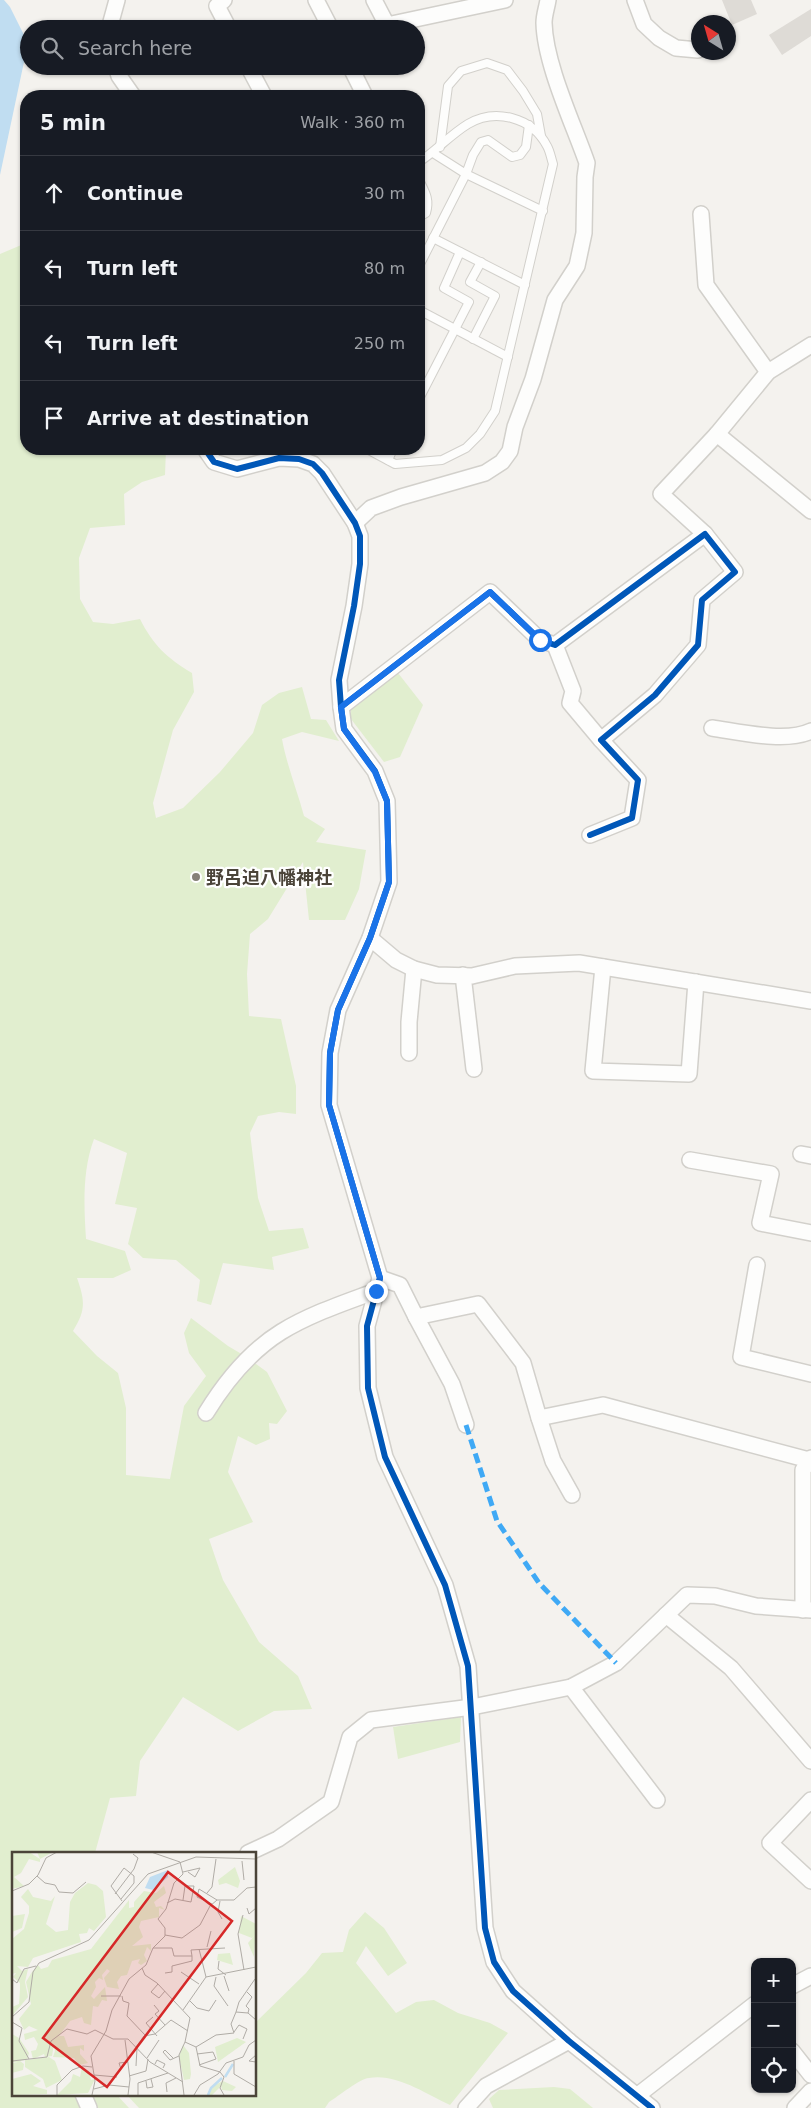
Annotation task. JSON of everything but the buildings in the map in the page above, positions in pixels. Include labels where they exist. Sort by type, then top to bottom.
[{"type":"street","points":[[111,20],[117,0]]},
{"type":"street","points":[[224,0],[217,6],[224,20]]},
{"type":"street","points":[[316,0],[326,20]]},
{"type":"street","points":[[374,0],[384,20]]},
{"type":"street","points":[[411,20],[505,0]]},
{"type":"street","points":[[355,523],[371,508],[401,497],[485,473],[502,462],[510,450],[515,427],[533,379],[554,300],[577,266],[584,233],[587,163],[553,68],[547,44],[544,21],[548,0]]},
{"type":"street","points":[[635,0],[644,24],[659,38],[676,48],[691,49]]},
{"type":"street","points":[[119,75],[129,90]]},
{"type":"street","points":[[253,75],[261,90]]},
{"type":"street","points":[[354,75],[362,90]]},
{"type":"street","points":[[701,214],[706,285],[768,372]]},
{"type":"street","points":[[601,740],[655,695],[698,644],[702,600],[735,572],[705,534],[660,494],[717,434],[768,372],[811,346]]},
{"type":"street","points":[[717,434],[811,511]]},
{"type":"street","points":[[209,455],[214,462],[238,468],[279,458],[300,459],[312,464],[322,473],[355,523],[360,536],[360,564],[354,606],[339,680],[341,707],[344,729],[375,772],[387,801],[389,882],[370,938],[338,1010],[330,1053],[329,1105],[378,1284],[367,1326],[368,1388],[385,1457],[445,1585],[468,1666],[486,1928],[494,1962],[513,1991],[569,2042],[652,2108]]},
{"type":"street","points":[[555,646],[705,534]]},
{"type":"street","points":[[341,707],[490,592],[540,640],[555,646],[573,692],[570,704],[638,780],[632,818],[590,835]]},
{"type":"street","points":[[712,728],[772,735],[801,736],[811,731]]},
{"type":"street","points":[[370,938],[396,960],[414,969],[437,975],[472,976],[515,966],[580,963],[811,1000]]},
{"type":"street","points":[[603,967],[593,1071],[689,1074],[696,982]]},
{"type":"street","points":[[409,1053],[409,1022],[414,969]]},
{"type":"street","points":[[463,975],[474,1069]]},
{"type":"street","points":[[690,1160],[771,1174],[760,1224],[811,1233]]},
{"type":"street","points":[[758,1265],[741,1358],[811,1374]]},
{"type":"street","points":[[206,1413],[224,1385],[255,1352],[281,1332],[378,1284],[400,1285],[452,1384],[466,1425]]},
{"type":"street","points":[[416,1317],[478,1304],[523,1363],[553,1461],[572,1495]]},
{"type":"street","points":[[250,1852],[278,1839],[331,1802],[350,1737],[370,1720],[472,1707],[570,1687],[616,1663],[686,1595],[715,1596],[756,1606],[807,1610],[803,1470],[810,1459],[603,1405],[539,1418]]},
{"type":"street","points":[[666,1615],[732,1668],[811,1761]]},
{"type":"street","points":[[570,1687],[657,1800]]},
{"type":"street","points":[[811,1800],[770,1844],[811,1881]]},
{"type":"street","points":[[796,1984],[811,1976]]},
{"type":"street","points":[[638,2095],[751,2007]]},
{"type":"street","points":[[466,2108],[486,2086],[569,2042]]},
{"type":"street","points":[[796,2056],[811,2075]]},
{"type":"street","points":[[795,2108],[811,2091]]},
{"type":"street","points":[[84,2096],[89,2108]]},
{"type":"lane","points":[[440,147],[448,86],[461,71],[487,63],[507,70],[523,91],[537,114],[541,136]]},
{"type":"lane","points":[[378,455],[395,464],[442,460],[466,448],[480,434],[495,411],[553,164],[548,147],[541,136],[529,125],[506,116],[487,116],[468,124],[425,158]]},
{"type":"lane","points":[[425,254],[481,142],[488,140],[512,157],[520,155],[526,147],[529,125]]},
{"type":"lane","points":[[433,153],[466,174],[543,211]]},
{"type":"lane","points":[[425,191],[428,197],[428,204],[425,214]]},
{"type":"lane","points":[[433,238],[525,285]]},
{"type":"lane","points":[[425,388],[470,302],[444,288],[460,252]]},
{"type":"lane","points":[[473,339],[495,296],[470,282],[481,262]]},
{"type":"lane","points":[[425,313],[508,358]]},
{"type":"lane","points":[[388,460],[390,455]]},
{"type":"green space","points":[[20,246],[20,455],[166,455],[165,475],[142,482],[124,494],[125,525],[90,528],[79,558],[80,599],[93,622],[113,624],[140,619],[156,644],[175,662],[192,673],[194,692],[173,730],[153,803],[156,818],[183,808],[220,772],[253,733],[262,705],[279,693],[302,687],[311,719],[326,720],[339,741],[302,732],[282,739],[304,816],[325,829],[316,842],[366,850],[359,889],[345,920],[309,920],[303,862],[268,919],[250,934],[247,974],[249,1016],[281,1019],[296,1086],[296,1114],[279,1112],[258,1116],[250,1133],[258,1198],[269,1231],[303,1228],[309,1248],[272,1257],[274,1270],[223,1263],[211,1305],[197,1301],[200,1280],[176,1260],[143,1258],[128,1244],[137,1208],[115,1204],[127,1153],[94,1139],[87,1164],[84,1202],[86,1239],[125,1251],[131,1270],[113,1278],[77,1278],[82,1293],[83,1305],[80,1317],[73,1331],[97,1356],[118,1373],[126,1408],[126,1475],[170,1479],[184,1406],[206,1376],[189,1353],[184,1333],[191,1318],[267,1372],[287,1411],[277,1424],[269,1423],[270,1439],[256,1445],[238,1436],[228,1472],[253,1522],[209,1539],[223,1580],[259,1642],[298,1676],[312,1709],[274,1711],[238,1731],[183,1697],[140,1761],[136,1796],[110,1798],[95,1852],[12,1852],[12,2096],[118,2096],[129,2108],[0,2108],[0,254]]},
{"type":"green space","points":[[398,673],[423,705],[400,757],[384,762],[351,719],[351,710]]},
{"type":"green space","points":[[461,1717],[460,1742],[398,1759],[393,1727]]},
{"type":"green space","points":[[365,1912],[384,1928],[407,1963],[388,1976],[366,1946],[356,1963],[396,2013],[416,2002],[434,2000],[458,2013],[490,2023],[508,2033],[450,2105],[400,2081],[379,2077],[360,2081],[329,2102],[325,2108],[139,2108],[128,2096],[256,2096],[256,2022],[306,1973],[322,1953],[343,1952],[349,1930]]},
{"type":"green space","points":[[554,2087],[570,2089],[593,2108],[493,2108],[489,2099],[499,2090]]},
{"type":"water","points":[[0,0],[4,0],[10,7],[20,27],[21,75],[0,175]]},
{"type":"marked path","points":[[466,1425],[497,1521],[539,1583],[616,1663]]},
{"type":"cycle path","points":[[209,455],[214,462],[237,469],[279,458],[299,459],[313,464],[322,473],[355,523],[360,536],[360,564],[354,606],[339,680],[341,707],[344,729],[375,771],[387,801],[389,882],[370,938],[338,1010],[330,1053],[329,1105],[380,1278],[367,1326],[368,1388],[385,1457],[445,1585],[468,1666],[485,1928],[494,1962],[513,1991],[569,2041],[652,2108]]},
{"type":"cycle path","points":[[341,707],[490,592],[540,640],[555,645],[705,534],[735,572],[702,600],[698,645],[655,695],[601,740],[638,780],[632,818],[590,835]]},
{"type":"place","name":"野呂迫八幡神社","points":[[196,877]]},
{"type":"route","points":[[376,1291],[380,1278],[329,1105],[329,1075],[330,1053],[338,1010],[370,938],[389,882],[387,801],[375,772],[344,729],[341,707],[490,592],[540,640]]}]
